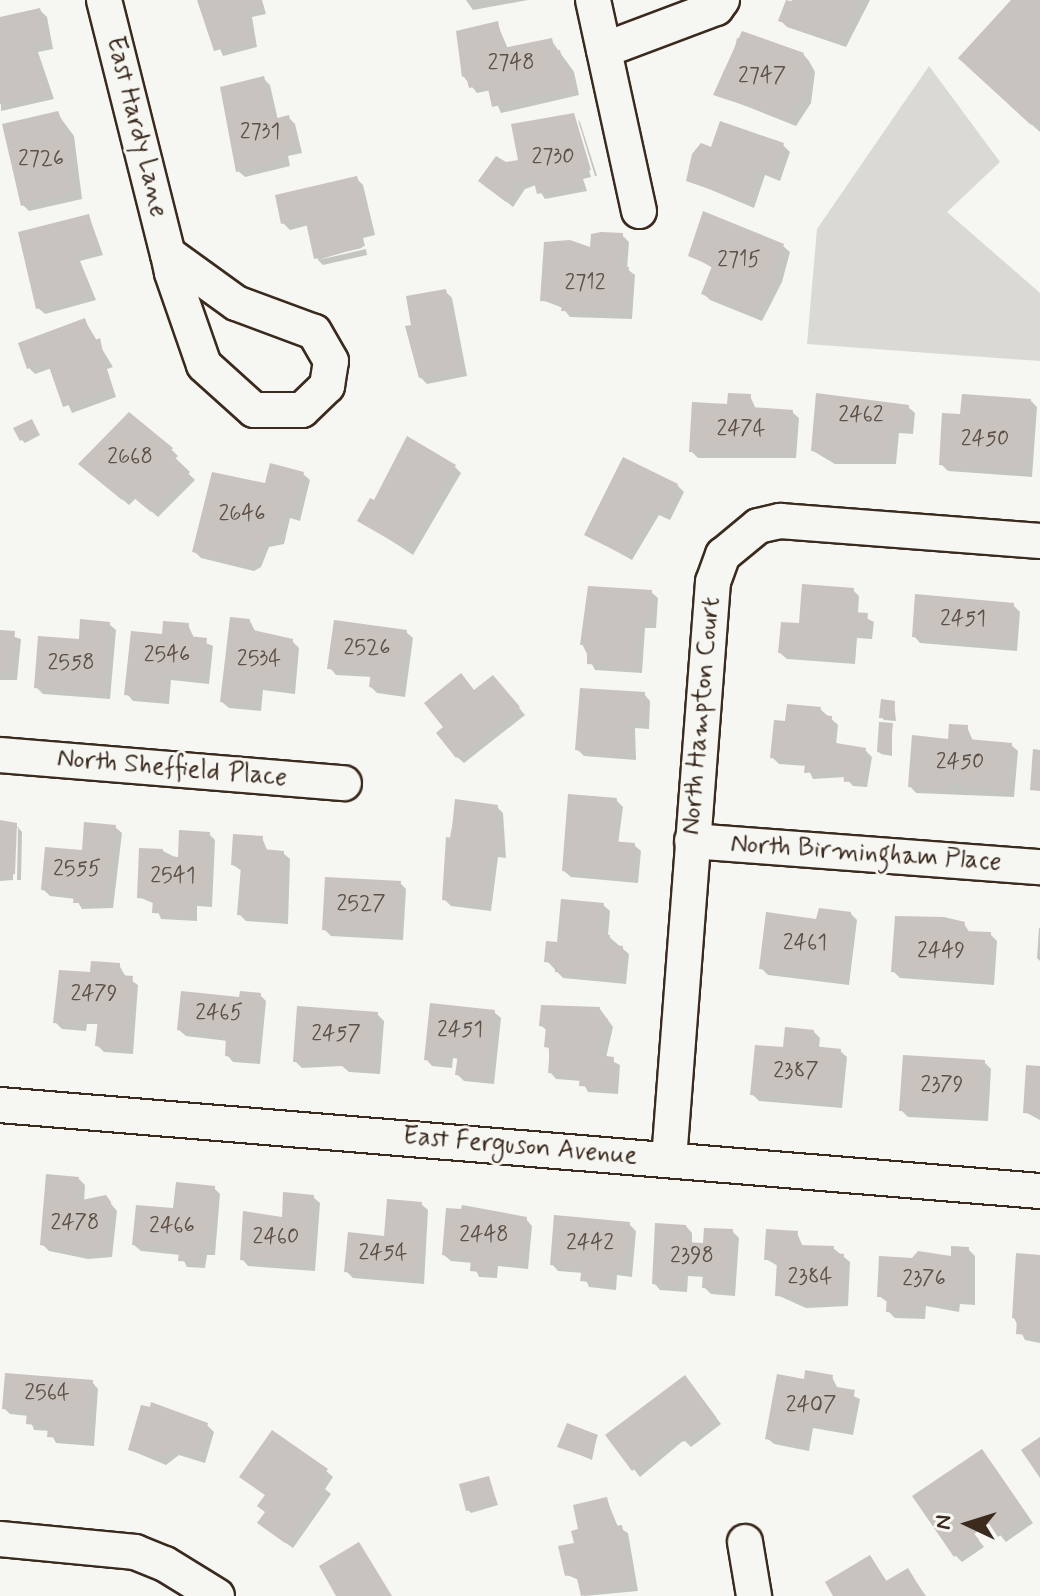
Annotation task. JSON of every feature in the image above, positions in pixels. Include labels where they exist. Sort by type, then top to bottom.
[{"type":"street","name":"East Hardy Lane","points":[[104,0],[168,254],[204,365],[254,410],[302,410],[327,386],[331,361],[314,332],[236,303],[168,254]]},
{"type":"street","points":[[593,0],[639,211]]},
{"type":"street","points":[[604,50],[716,8],[722,0]]},
{"type":"street","name":"North Hampton Court","points":[[669,1160],[713,582],[723,555],[738,538],[780,521],[1040,541]]},
{"type":"street","name":"North Sheffield Place","points":[[0,755],[344,783]]},
{"type":"street","name":"North Birmingham Place","points":[[692,841],[1040,867]]},
{"type":"street","name":"East Ferguson Avenue","points":[[0,1105],[1040,1191]]},
{"type":"street","points":[[0,1539],[135,1552],[165,1564],[217,1596]]},
{"type":"street","points":[[745,1542],[754,1596]]},
{"type":"shaded area","points":[[929,66],[1000,162],[947,212],[1040,293],[1040,361],[807,344],[817,229]]},
{"type":"building","points":[[197,0],[259,0],[261,7],[246,11],[252,41],[214,51]]},
{"type":"building","points":[[786,0],[860,0],[839,42],[778,21]]},
{"type":"building","points":[[1011,0],[1040,0],[1040,116],[1031,125],[958,58]]},
{"type":"building","points":[[40,8],[48,42],[33,46],[48,93],[0,104],[0,17]]},
{"type":"building","points":[[498,21],[503,48],[552,38],[555,51],[560,50],[563,64],[568,63],[573,89],[492,107],[487,84],[469,88],[466,76],[462,77],[456,31]]},
{"type":"building","points":[[742,31],[804,53],[801,61],[810,63],[805,96],[795,104],[789,120],[713,95]]},
{"type":"building","points":[[264,76],[274,119],[289,115],[297,146],[282,149],[284,160],[236,172],[220,87]]},
{"type":"building","points":[[58,111],[75,154],[70,165],[77,192],[21,206],[2,124]]},
{"type":"building","points":[[574,113],[591,170],[578,173],[581,185],[537,194],[533,178],[518,182],[506,202],[478,181],[496,156],[506,162],[518,160],[511,124]]},
{"type":"building","points":[[720,121],[784,143],[773,175],[758,170],[747,202],[686,181],[692,154],[701,143],[711,147]]},
{"type":"building","points":[[357,176],[370,229],[358,231],[362,248],[314,259],[305,218],[281,224],[275,195]]},
{"type":"building","points":[[703,211],[784,244],[766,301],[762,300],[755,315],[701,294],[712,266],[688,256]]},
{"type":"building","points":[[89,214],[98,249],[75,255],[91,294],[36,309],[18,232]]},
{"type":"building","points":[[623,233],[621,266],[629,267],[626,313],[561,311],[562,302],[540,301],[544,242],[570,240],[590,247],[591,234]]},
{"type":"building","points":[[446,289],[461,370],[419,378],[405,326],[411,325],[406,296]]},
{"type":"building","points":[[85,318],[93,341],[100,338],[111,390],[63,407],[47,361],[27,369],[18,343]]},
{"type":"building","points":[[728,393],[751,394],[750,407],[793,410],[790,453],[689,452],[692,402],[727,404]]},
{"type":"building","points":[[816,393],[909,405],[907,429],[893,428],[890,458],[826,459],[827,453],[811,451]]},
{"type":"building","points":[[962,394],[1031,399],[1026,471],[939,465],[942,413],[960,414]]},
{"type":"building","points":[[129,412],[173,448],[169,452],[190,472],[151,512],[128,493],[122,500],[78,464]]},
{"type":"building","points":[[32,419],[38,432],[20,441],[13,428]]},
{"type":"building","points":[[407,436],[456,465],[406,549],[357,521],[370,498],[374,500]]},
{"type":"building","points":[[623,457],[678,484],[663,515],[652,510],[624,555],[584,535]]},
{"type":"building","points":[[270,463],[304,472],[293,515],[283,513],[277,537],[263,541],[255,561],[246,565],[192,552],[212,472],[265,483]]},
{"type":"building","points":[[802,584],[854,588],[852,612],[868,613],[866,633],[851,632],[849,658],[778,653],[781,622],[799,623]]},
{"type":"building","points":[[588,586],[652,590],[650,623],[639,622],[636,667],[587,664],[587,645],[580,645]]},
{"type":"building","points":[[915,594],[1014,603],[1011,645],[912,637]]},
{"type":"building","points":[[230,617],[250,619],[249,629],[293,639],[289,689],[257,685],[255,705],[220,702]]},
{"type":"building","points":[[80,619],[110,622],[104,693],[34,688],[38,636],[79,639]]},
{"type":"building","points":[[334,620],[407,630],[399,692],[369,687],[371,672],[327,669]]},
{"type":"building","points":[[163,621],[189,623],[188,636],[207,638],[203,678],[165,675],[163,699],[124,695],[131,631],[162,634]]},
{"type":"building","points":[[0,630],[15,631],[11,674],[0,673]]},
{"type":"building","points":[[461,673],[474,690],[493,675],[520,707],[456,758],[436,733],[443,727],[424,703]]},
{"type":"building","points":[[580,688],[645,692],[643,723],[629,722],[630,753],[624,757],[575,750]]},
{"type":"building","points":[[881,699],[895,701],[894,719],[879,718]]},
{"type":"building","points":[[787,704],[821,707],[820,715],[832,716],[830,742],[866,748],[861,781],[844,782],[843,770],[804,773],[805,764],[798,760],[770,758],[774,720],[785,721]]},
{"type":"building","points":[[879,722],[893,723],[890,754],[877,752]]},
{"type":"building","points":[[949,724],[968,725],[967,739],[1012,743],[1008,792],[948,783],[947,791],[908,787],[912,735],[948,739]]},
{"type":"building","points":[[1033,749],[1040,750],[1040,791],[1030,790]]},
{"type":"building","points":[[568,794],[617,798],[612,841],[635,843],[632,877],[562,871]]},
{"type":"building","points":[[455,799],[498,805],[495,830],[502,831],[500,852],[492,851],[484,905],[442,900],[446,837],[451,838]]},
{"type":"building","points":[[0,820],[17,823],[15,874],[0,874]]},
{"type":"building","points":[[84,822],[116,825],[107,902],[73,903],[74,893],[41,890],[45,847],[82,850]]},
{"type":"building","points":[[179,830],[210,832],[207,901],[192,900],[191,915],[152,913],[153,899],[137,898],[139,848],[163,849],[163,856],[178,857]]},
{"type":"building","points":[[233,834],[263,836],[262,849],[284,851],[283,918],[237,915],[241,866],[231,865]]},
{"type":"building","points":[[325,877],[401,881],[397,934],[322,930]]},
{"type":"building","points":[[561,899],[604,903],[601,934],[610,935],[609,945],[623,946],[620,978],[555,972],[555,963],[544,962],[546,941],[557,942]]},
{"type":"building","points":[[819,908],[851,912],[843,979],[759,969],[766,912],[816,919]]},
{"type":"building","points":[[895,916],[944,917],[965,922],[964,931],[991,932],[988,979],[891,972]]},
{"type":"building","points":[[91,961],[120,963],[120,975],[133,976],[127,1049],[95,1046],[98,1019],[81,1018],[80,1025],[53,1023],[59,970],[90,972]]},
{"type":"building","points":[[181,991],[239,997],[240,991],[261,993],[254,1059],[225,1056],[226,1036],[177,1030]]},
{"type":"building","points":[[430,1003],[495,1010],[488,1079],[455,1075],[458,1054],[447,1053],[446,1062],[424,1060]]},
{"type":"building","points":[[541,1005],[600,1007],[599,1018],[608,1019],[598,1055],[614,1057],[612,1088],[579,1086],[580,1075],[548,1073],[550,1048],[544,1047],[546,1027],[539,1026]]},
{"type":"building","points":[[297,1006],[378,1012],[374,1069],[340,1066],[340,1059],[293,1062]]},
{"type":"building","points":[[785,1027],[814,1030],[813,1046],[841,1049],[836,1102],[750,1095],[755,1045],[783,1047]]},
{"type":"building","points":[[903,1055],[985,1060],[982,1116],[899,1111]]},
{"type":"building","points":[[1026,1065],[1040,1066],[1040,1114],[1023,1113]]},
{"type":"building","points":[[46,1174],[79,1177],[77,1201],[106,1195],[111,1202],[106,1251],[80,1253],[40,1245]]},
{"type":"building","points":[[176,1182],[215,1186],[209,1250],[201,1249],[199,1262],[178,1261],[179,1249],[132,1245],[136,1205],[173,1208]]},
{"type":"building","points":[[283,1192],[314,1195],[309,1265],[240,1260],[243,1211],[282,1217]]},
{"type":"building","points":[[387,1199],[422,1202],[418,1278],[344,1272],[348,1232],[384,1236]]},
{"type":"building","points":[[462,1205],[527,1217],[522,1263],[492,1260],[491,1273],[470,1271],[471,1258],[442,1255],[446,1208],[461,1209]]},
{"type":"building","points":[[554,1215],[630,1222],[625,1271],[611,1270],[610,1284],[580,1281],[582,1268],[550,1265]]},
{"type":"building","points":[[655,1223],[686,1225],[686,1242],[703,1243],[704,1228],[733,1229],[729,1290],[702,1288],[703,1272],[682,1271],[681,1286],[652,1284]]},
{"type":"building","points":[[766,1229],[798,1231],[797,1245],[834,1246],[833,1253],[844,1254],[842,1300],[798,1303],[798,1297],[775,1296],[777,1260],[764,1260]]},
{"type":"building","points":[[951,1246],[969,1247],[969,1299],[954,1298],[953,1306],[920,1301],[919,1313],[886,1312],[887,1297],[877,1297],[879,1256],[912,1258],[918,1251],[951,1256]]},
{"type":"building","points":[[1016,1253],[1040,1255],[1040,1336],[1016,1334],[1017,1319],[1012,1318]]},
{"type":"building","points":[[805,1370],[833,1375],[831,1386],[855,1390],[847,1430],[807,1422],[803,1446],[765,1439],[777,1374],[804,1379]]},
{"type":"building","points":[[5,1373],[93,1380],[87,1440],[47,1437],[48,1426],[26,1424],[27,1411],[2,1409]]},
{"type":"building","points":[[685,1375],[716,1417],[683,1442],[677,1434],[632,1471],[605,1435]]},
{"type":"building","points":[[151,1402],[208,1423],[199,1457],[173,1450],[160,1459],[128,1450],[141,1405],[150,1407]]},
{"type":"building","points":[[567,1423],[598,1435],[589,1458],[557,1447]]},
{"type":"building","points":[[272,1430],[328,1469],[319,1481],[326,1486],[285,1543],[257,1523],[265,1512],[257,1506],[265,1495],[239,1477]]},
{"type":"building","points":[[1040,1437],[1040,1478],[1021,1450]]},
{"type":"building","points":[[982,1449],[1028,1516],[998,1537],[984,1516],[969,1527],[979,1540],[954,1557],[912,1496]]},
{"type":"building","points":[[489,1476],[497,1503],[466,1511],[459,1484]]},
{"type":"building","points":[[607,1497],[614,1526],[622,1525],[632,1585],[581,1596],[576,1574],[565,1576],[558,1546],[574,1543],[571,1531],[578,1529],[573,1505]]},
{"type":"building","points":[[359,1542],[392,1596],[336,1596],[319,1566]]},
{"type":"building","points":[[870,1555],[886,1581],[908,1568],[925,1596],[833,1596],[825,1582]]}]
